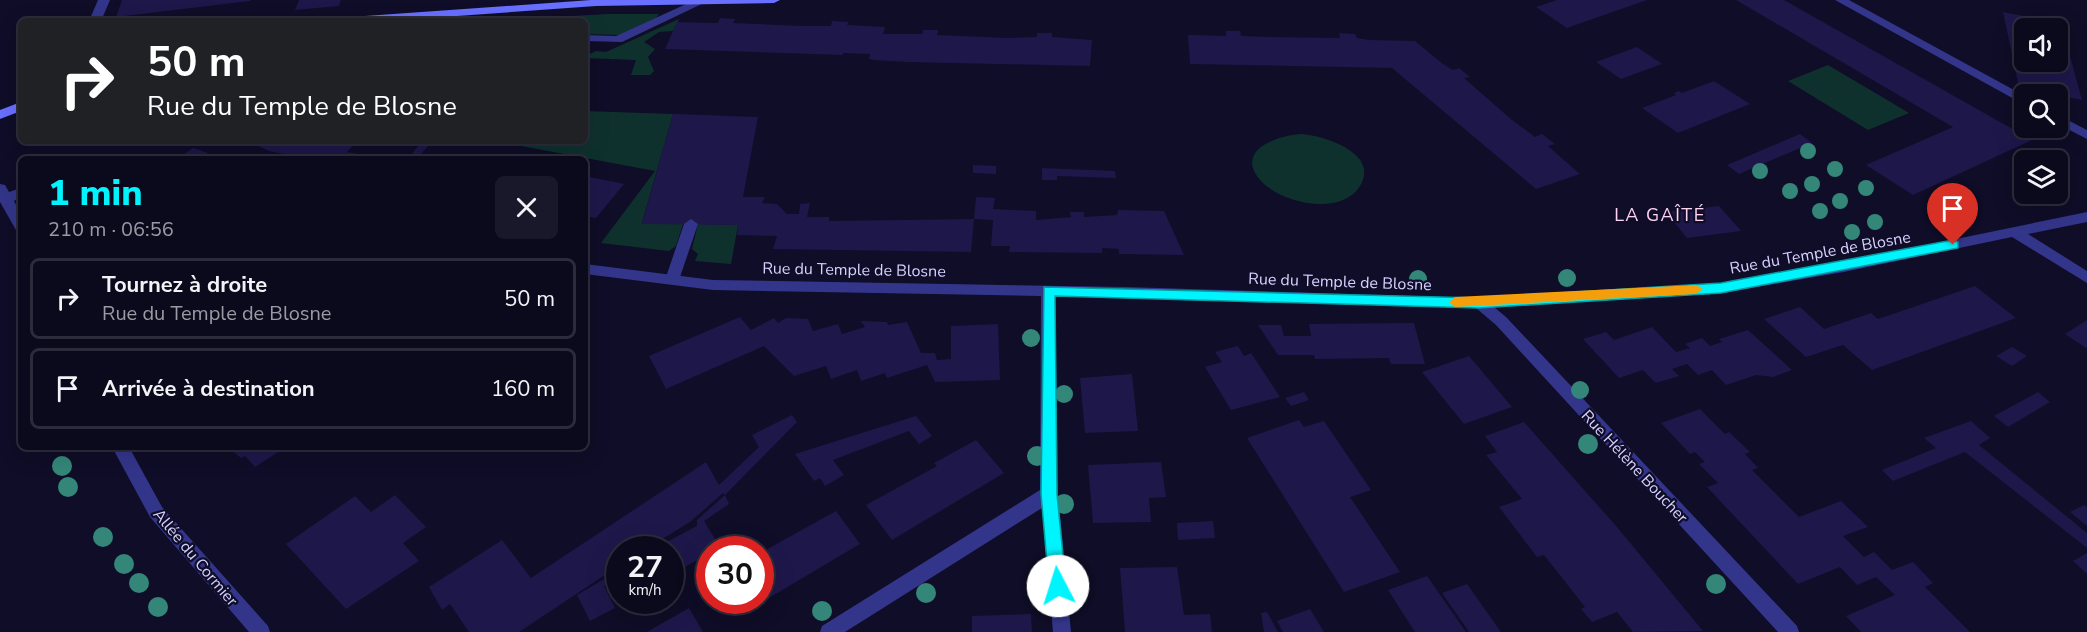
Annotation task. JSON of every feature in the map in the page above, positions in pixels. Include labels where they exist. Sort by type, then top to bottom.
[{"type":"street","points":[[96,18],[104,0]]},
{"type":"street","points":[[418,18],[597,1],[774,0]]},
{"type":"street","points":[[1841,0],[2014,95]]},
{"type":"street","points":[[588,38],[618,40],[702,1]]},
{"type":"street","points":[[0,115],[18,107]]},
{"type":"street","points":[[2068,125],[2087,135]]},
{"type":"street","points":[[18,192],[2,193],[18,222]]},
{"type":"street","name":"Rue du Temple de Blosne","points":[[588,269],[713,285],[1048,291],[1479,303],[1721,288],[1844,267],[2087,217]]},
{"type":"street","points":[[672,280],[691,224]]},
{"type":"street","points":[[2013,231],[2087,278]]},
{"type":"street","points":[[1048,291],[1049,494],[1062,632]]},
{"type":"street","name":"Rue Hélène Boucher","points":[[1479,303],[1501,321],[1790,632]]},
{"type":"street","name":"Allée du Cormier","points":[[122,450],[156,512],[261,632]]},
{"type":"street","points":[[829,632],[1049,494]]},
{"type":"green space","points":[[659,14],[656,18],[619,35],[588,34],[588,18],[534,18]]},
{"type":"green space","points":[[679,19],[673,31],[659,32],[644,42],[655,49],[648,57],[654,71],[650,75],[631,75],[636,60],[588,58],[588,55],[596,51],[606,52]]},
{"type":"green space","points":[[1828,65],[1909,113],[1868,130],[1788,81]]},
{"type":"green space","points":[[588,111],[673,114],[642,223],[683,224],[676,246],[669,251],[601,243],[655,171],[588,159],[588,156],[574,156],[510,144],[588,144]]},
{"type":"green space","points":[[1302,134],[1323,138],[1347,148],[1356,156],[1362,164],[1364,174],[1360,186],[1351,196],[1326,204],[1311,203],[1282,195],[1261,181],[1254,170],[1252,161],[1255,153],[1271,141]]},
{"type":"green space","points":[[698,224],[738,225],[731,264],[695,261],[698,254],[692,249]]},
{"type":"building","points":[[122,0],[250,0],[250,1],[116,17]]},
{"type":"building","points":[[299,0],[341,0],[339,6],[295,10]]},
{"type":"building","points":[[1557,0],[1647,0],[1567,28],[1536,7]]},
{"type":"building","points":[[1736,0],[1784,0],[2014,130],[2014,138],[2032,140],[1913,195],[1866,165],[1953,127]]},
{"type":"building","points":[[2003,12],[2035,18],[2014,18],[2014,64]]},
{"type":"building","points":[[720,18],[735,19],[733,23],[802,26],[831,26],[832,21],[849,22],[847,25],[885,27],[883,34],[922,34],[923,30],[938,30],[937,35],[1008,38],[1037,37],[1037,33],[1052,33],[1052,37],[1092,40],[1090,66],[908,62],[869,59],[870,54],[665,49],[677,22],[718,23]]},
{"type":"building","points":[[1226,31],[1240,31],[1241,36],[1340,38],[1339,33],[1355,34],[1357,38],[1369,40],[1415,41],[1443,64],[1453,70],[1459,68],[1470,77],[1464,78],[1535,137],[1542,134],[1555,144],[1548,146],[1580,174],[1536,189],[1392,68],[1190,64],[1188,35],[1226,36]]},
{"type":"building","points":[[1637,47],[1662,64],[1621,79],[1596,62]]},
{"type":"building","points":[[2068,49],[2082,100],[2068,97],[2068,84],[2018,84],[2016,72],[2068,72]]},
{"type":"building","points":[[1714,81],[1750,104],[1678,133],[1642,108],[1676,95],[1674,93],[1679,91],[1682,93]]},
{"type":"building","points":[[673,114],[758,117],[743,197],[765,197],[762,203],[777,204],[787,214],[799,214],[800,204],[810,203],[807,217],[829,217],[829,221],[974,219],[971,252],[773,249],[777,236],[737,235],[738,225],[642,224]]},
{"type":"building","points":[[1800,134],[1812,143],[1739,174],[1727,165]]},
{"type":"building","points":[[254,144],[354,144],[347,152],[363,155],[295,156],[269,151]]},
{"type":"building","points":[[420,144],[430,144],[420,156],[410,156]]},
{"type":"building","points":[[193,148],[208,153],[204,156],[181,156]]},
{"type":"building","points":[[973,165],[996,166],[996,174],[973,173]]},
{"type":"building","points":[[1042,168],[1115,171],[1116,178],[1057,176],[1057,180],[1042,180]]},
{"type":"building","points":[[588,177],[624,184],[596,218],[588,217]]},
{"type":"building","points":[[976,197],[995,198],[993,209],[1036,211],[1036,220],[1071,217],[1070,212],[1084,212],[1084,217],[1117,215],[1118,210],[1164,211],[1184,255],[1119,254],[1119,249],[1102,248],[1102,253],[1009,252],[1010,246],[991,246],[993,220],[974,219]]},
{"type":"building","points":[[1719,206],[1741,231],[1687,238],[1666,212]]},
{"type":"building","points":[[1975,286],[2016,318],[1872,370],[1843,345],[1806,357],[1764,319],[1800,307],[1824,329],[1871,313],[1878,319]]},
{"type":"building","points":[[740,317],[751,330],[774,318],[778,323],[786,318],[808,319],[813,331],[838,324],[842,334],[865,327],[861,321],[887,322],[888,325],[907,322],[921,353],[935,353],[937,360],[951,359],[951,326],[998,324],[1000,380],[935,382],[927,365],[887,378],[885,373],[861,381],[857,370],[831,379],[826,366],[794,376],[764,346],[666,389],[649,356]]},
{"type":"building","points":[[2087,320],[2087,347],[2086,348],[2065,334]]},
{"type":"building","points":[[1414,323],[1425,364],[1391,364],[1389,358],[1315,359],[1314,355],[1278,355],[1258,325],[1281,325],[1284,336],[1311,336],[1309,324]]},
{"type":"building","points":[[1652,327],[1676,352],[1690,348],[1685,344],[1702,338],[1710,346],[1722,342],[1719,339],[1748,330],[1792,370],[1773,377],[1756,375],[1726,385],[1712,370],[1698,375],[1687,364],[1672,369],[1679,376],[1656,383],[1643,370],[1619,378],[1583,339],[1606,332],[1614,340]]},
{"type":"building","points":[[1238,346],[1244,356],[1251,353],[1280,397],[1231,410],[1205,367],[1222,362],[1215,352]]},
{"type":"building","points":[[2012,347],[2027,356],[2012,366],[1996,356]]},
{"type":"building","points":[[1469,356],[1512,407],[1464,424],[1422,372]]},
{"type":"building","points":[[1132,374],[1138,431],[1085,433],[1080,378]]},
{"type":"building","points":[[1304,392],[1309,400],[1291,406],[1285,398]]},
{"type":"building","points":[[2038,392],[2050,402],[2008,427],[1994,416]]},
{"type":"building","points":[[1700,409],[1725,434],[1729,432],[1750,452],[1745,454],[1758,468],[1752,470],[1799,517],[1841,501],[1868,527],[1843,536],[1864,557],[1874,552],[1892,570],[1913,562],[1933,583],[1925,587],[1970,632],[1861,632],[1846,616],[1895,595],[1876,577],[1857,585],[1840,567],[1798,584],[1707,487],[1718,483],[1699,464],[1705,462],[1695,452],[1690,454],[1661,423]]},
{"type":"building","points":[[792,415],[797,422],[725,495],[723,493],[690,522],[667,536],[606,536],[606,574],[519,632],[469,632],[450,604],[442,610],[429,587],[502,540],[531,578],[706,462],[719,485],[759,447],[752,435]]},
{"type":"building","points":[[916,416],[932,436],[919,444],[909,431],[833,460],[844,475],[825,486],[820,478],[814,481],[795,454]]},
{"type":"building","points":[[1299,420],[1304,427],[1324,421],[1371,490],[1350,497],[1400,572],[1344,592],[1247,438]]},
{"type":"building","points":[[1971,421],[1990,438],[1979,445],[2087,533],[2087,548],[1965,452],[1893,481],[1882,470],[1936,448],[1924,438]]},
{"type":"building","points":[[1524,422],[1617,527],[1703,631],[1633,632],[1617,612],[1592,622],[1581,609],[1585,607],[1544,555],[1537,557],[1499,507],[1522,499],[1486,455],[1497,452],[1485,436]]},
{"type":"building","points":[[976,440],[1004,473],[892,540],[866,505],[937,466],[934,463]]},
{"type":"building","points":[[232,450],[281,450],[255,467],[245,456],[241,458]]},
{"type":"building","points":[[1161,462],[1166,497],[1149,498],[1151,522],[1093,523],[1088,465]]},
{"type":"building","points":[[395,495],[426,527],[403,543],[419,561],[346,609],[286,544],[355,496],[371,512]]},
{"type":"building","points":[[725,495],[729,504],[704,521],[713,536],[696,536],[696,561],[684,567],[684,536],[678,536],[697,526],[697,520]]},
{"type":"building","points":[[2084,505],[2087,507],[2087,526],[2070,512]]},
{"type":"building","points":[[836,511],[860,544],[774,595],[774,545]]},
{"type":"building","points":[[1213,521],[1215,538],[1178,540],[1177,523]]},
{"type":"building","points":[[2087,553],[2087,574],[2073,561]]},
{"type":"building","points":[[1177,567],[1184,615],[1210,614],[1212,632],[1125,632],[1120,568]]},
{"type":"building","points":[[1427,576],[1466,632],[1415,632],[1388,590]]},
{"type":"building","points":[[606,578],[604,586],[606,613],[590,621],[577,595]]},
{"type":"building","points":[[1467,584],[1501,632],[1469,632],[1442,593]]},
{"type":"building","points":[[689,608],[703,632],[647,632],[678,614],[684,614],[684,611]]},
{"type":"building","points":[[1310,609],[1324,632],[1283,632],[1277,621]]},
{"type":"building","points":[[1267,612],[1278,632],[1264,632],[1261,613]]},
{"type":"building","points":[[1031,614],[1032,632],[972,632],[972,616]]},
{"type":"slow traffic","points":[[1455,302],[1479,303],[1696,289]]},
{"type":"district","name":"LA GAÎTÉ","points":[[1660,215]]},
{"type":"route","points":[[1058,586],[1049,494],[1050,303],[1048,291],[1479,303],[1721,288],[1953,245]]}]
